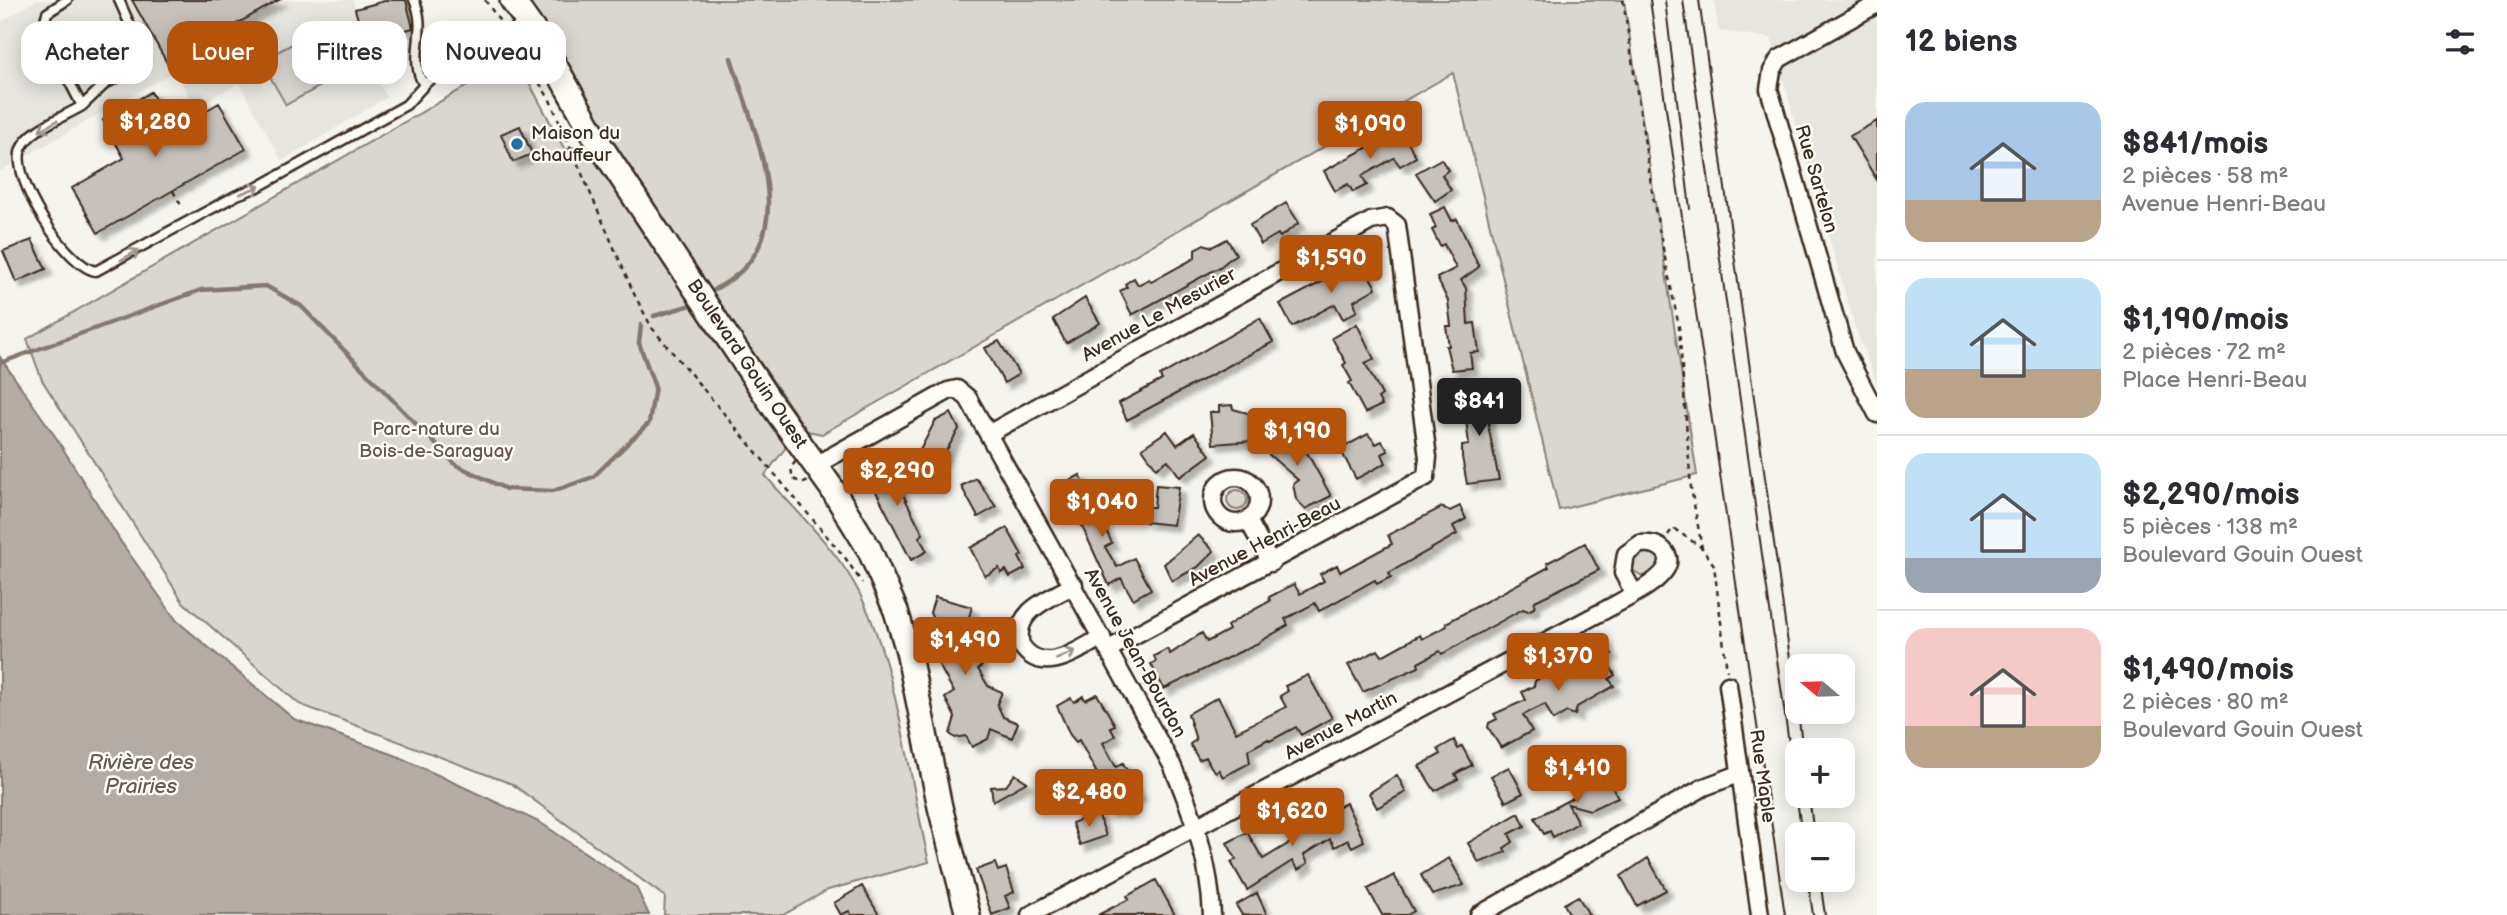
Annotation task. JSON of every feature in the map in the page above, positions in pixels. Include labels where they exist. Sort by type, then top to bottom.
[{"type":"street","name":"Rue Sartelon","points":[[1877,4],[1779,59],[1772,71],[1769,89],[1845,352],[1877,414]]},
{"type":"street","name":"Boulevard Gouin Ouest","points":[[504,8],[527,21]]},
{"type":"street","name":"Boulevard Gouin Ouest","points":[[564,84],[598,142],[808,468],[869,549],[901,624],[918,692],[947,839],[968,915]]},
{"type":"street","name":"Avenue Le Mesurier","points":[[990,433],[1365,224],[1388,218]]},
{"type":"street","name":"Avenue Henri-Beau","points":[[1074,585],[1025,616],[1019,630],[1021,645],[1037,660],[1052,661],[1105,643],[1271,563],[1421,482],[1429,471],[1400,235],[1396,225],[1388,218]]},
{"type":"street","name":"Avenue Jean-Bourdon","points":[[808,468],[941,394],[953,389],[961,391],[990,433],[1172,765],[1195,828],[1209,880],[1212,915]]},
{"type":"street","points":[[1248,520],[1271,563]]},
{"type":"street","name":"Avenue Martin","points":[[1030,915],[1634,593]]},
{"type":"street","name":"Rue Maple","points":[[1728,685],[1760,915]]},
{"type":"street","points":[[1479,915],[1713,783],[1739,774]]},
{"type":"lane","points":[[67,0],[47,13],[44,32],[82,106]]},
{"type":"lane","points":[[119,0],[145,59],[105,84],[82,106],[26,140],[19,154],[19,167],[26,189],[79,265],[96,271],[105,269],[237,195],[253,190],[411,102],[424,85],[415,70],[420,25],[414,0]]},
{"type":"path","points":[[485,0],[504,8]]},
{"type":"path","points":[[1623,0],[1663,258],[1679,327],[1690,476],[1702,548]]},
{"type":"path","name":"Boulevard Gouin Ouest","points":[[540,84],[561,121],[647,319],[846,559],[866,589]]},
{"type":"path","points":[[173,191],[181,205]]},
{"type":"path","points":[[790,468],[808,468],[803,483],[793,479],[790,468]]},
{"type":"path","points":[[784,486],[793,479]]},
{"type":"path","points":[[1673,528],[1710,556],[1717,576],[1728,685]]},
{"type":"shaded area","points":[[36,0],[353,0],[358,21],[292,21],[292,84],[379,84],[387,97],[282,161],[240,84],[278,84],[278,21],[167,21],[167,76],[153,84],[153,21],[21,21],[21,84],[152,84],[0,171],[0,23]]},
{"type":"shaded area","points":[[1714,0],[1877,0],[1877,385],[1855,327],[1771,38],[1719,31]]},
{"type":"shaded area","points":[[182,84],[237,84],[195,107]]},
{"type":"green space","points":[[525,0],[1624,0],[1697,475],[1559,510],[1453,73],[822,434],[807,431],[711,291],[588,101],[566,65],[566,21],[541,21]]},
{"type":"green space","points":[[292,44],[292,84],[324,84],[286,105],[274,84],[278,84],[278,52]]},
{"type":"green space","name":"Parc-nature du Bois-de-Saraguay","points":[[471,84],[530,84],[565,150],[588,143],[787,446],[765,475],[845,568],[868,613],[891,681],[929,862],[828,890],[783,915],[664,915],[665,897],[512,784],[299,704],[183,602],[42,380],[27,339]]},
{"type":"green space","points":[[1237,490],[1244,493],[1247,500],[1244,507],[1237,510],[1230,507],[1227,500],[1230,493]]},
{"type":"green space","points":[[1641,550],[1651,550],[1660,557],[1655,571],[1642,576],[1631,569],[1631,560]]},
{"type":"water","name":"Rivière des Prairies","points":[[0,357],[55,436],[121,542],[177,621],[294,719],[397,756],[541,823],[636,887],[649,915],[0,915]]},
{"type":"building","points":[[132,0],[279,0],[242,21],[167,21],[167,63],[153,38],[153,21],[144,21]]},
{"type":"building","points":[[388,0],[406,0],[413,28],[407,30],[407,21],[358,21],[355,9]]},
{"type":"building","points":[[151,92],[172,130],[219,103],[246,149],[98,233],[72,188],[124,158],[103,120]]},
{"type":"building","points":[[1877,121],[1877,180],[1850,136]]},
{"type":"building","name":"Maison du chauffeur","points":[[520,126],[532,154],[513,162],[501,134]]},
{"type":"building","points":[[1401,129],[1416,157],[1400,166],[1394,158],[1362,176],[1367,185],[1353,192],[1348,184],[1335,191],[1324,171]]},
{"type":"building","points":[[1441,159],[1448,170],[1442,175],[1451,190],[1435,201],[1416,173]]},
{"type":"building","points":[[1286,203],[1299,223],[1280,237],[1278,234],[1261,244],[1250,225]]},
{"type":"building","points":[[1445,207],[1452,221],[1457,219],[1479,267],[1461,280],[1466,288],[1468,324],[1475,323],[1479,352],[1470,353],[1472,368],[1452,370],[1446,346],[1449,346],[1446,326],[1451,326],[1448,301],[1437,278],[1456,268],[1444,244],[1440,246],[1432,230],[1436,228],[1430,214]]},
{"type":"building","points":[[1227,239],[1236,254],[1220,267],[1132,315],[1120,291],[1127,287],[1125,284],[1134,278],[1138,285],[1149,279],[1151,282],[1195,258],[1195,249],[1204,244],[1212,247]]},
{"type":"building","points":[[32,240],[46,269],[16,282],[3,251]]},
{"type":"building","points":[[1361,261],[1376,288],[1354,301],[1357,311],[1343,319],[1335,304],[1292,327],[1280,304]]},
{"type":"building","points":[[1085,298],[1100,323],[1066,343],[1053,319]]},
{"type":"building","points":[[1260,318],[1273,342],[1127,420],[1119,403],[1162,380],[1160,376]]},
{"type":"building","points":[[1357,324],[1374,359],[1365,363],[1382,395],[1378,398],[1382,405],[1365,413],[1349,383],[1352,381],[1343,365],[1346,363],[1332,338]]},
{"type":"building","points":[[999,341],[1019,374],[1004,383],[985,348]]},
{"type":"building","points":[[1486,380],[1489,430],[1499,480],[1467,484],[1462,457],[1462,446],[1469,445],[1464,402],[1471,402],[1469,382]]},
{"type":"building","points":[[1232,405],[1233,409],[1251,414],[1253,441],[1213,444],[1210,412],[1219,412],[1219,406]]},
{"type":"building","points":[[951,413],[959,429],[936,468],[916,458],[935,421]]},
{"type":"building","points":[[1275,424],[1306,451],[1331,496],[1305,509],[1296,499],[1293,484],[1298,480],[1266,452],[1278,439],[1260,440]]},
{"type":"building","points":[[1167,431],[1177,445],[1194,433],[1210,455],[1180,477],[1168,460],[1156,468],[1142,448]]},
{"type":"building","points":[[1368,434],[1376,444],[1382,441],[1388,451],[1382,454],[1386,463],[1356,479],[1340,449]]},
{"type":"building","points":[[883,460],[890,473],[897,470],[903,480],[897,483],[923,534],[919,537],[927,551],[911,560],[865,470]]},
{"type":"building","points":[[1080,475],[1112,543],[1105,547],[1117,567],[1134,558],[1151,589],[1133,599],[1121,578],[1109,585],[1081,524],[1058,487]]},
{"type":"building","points":[[976,478],[996,507],[978,517],[961,486]]},
{"type":"building","points":[[1156,485],[1179,487],[1173,525],[1145,522],[1147,507],[1154,507]]},
{"type":"building","points":[[1460,506],[1466,519],[1453,526],[1457,534],[1389,573],[1391,577],[1377,584],[1375,580],[1319,611],[1315,603],[1285,619],[1288,625],[1256,644],[1164,689],[1151,664],[1156,661],[1154,656],[1167,649],[1170,654],[1202,633],[1207,642],[1229,630],[1227,626],[1239,618],[1270,601],[1269,597],[1294,584],[1300,594],[1324,581],[1320,574],[1337,565],[1340,572],[1392,544],[1388,535],[1442,507],[1450,511]]},
{"type":"building","points":[[1007,528],[1022,555],[1019,557],[1025,569],[1010,577],[1006,570],[1001,573],[999,568],[985,576],[970,548]]},
{"type":"building","points":[[1198,535],[1214,551],[1198,567],[1172,581],[1164,564]]},
{"type":"building","points":[[1585,543],[1599,570],[1535,601],[1534,608],[1528,611],[1523,609],[1442,654],[1440,651],[1418,663],[1419,667],[1363,692],[1348,665],[1378,650],[1382,656],[1420,635],[1422,639],[1549,567],[1547,563]]},
{"type":"building","points":[[935,597],[972,607],[967,624],[961,628],[982,666],[978,669],[988,686],[1002,692],[997,704],[1003,717],[1018,723],[1012,738],[991,729],[988,739],[972,747],[966,736],[955,738],[950,734],[955,717],[945,698],[954,692],[923,637],[938,629],[930,613]]},
{"type":"building","points":[[1604,639],[1612,654],[1605,658],[1615,675],[1609,679],[1614,686],[1577,707],[1575,715],[1567,712],[1553,720],[1545,704],[1523,715],[1532,731],[1501,748],[1488,727],[1489,723],[1497,719],[1494,714],[1526,700],[1522,692],[1534,686],[1535,681]]},
{"type":"building","points":[[1308,675],[1332,718],[1301,735],[1296,727],[1270,741],[1268,739],[1248,750],[1250,763],[1223,777],[1219,770],[1216,772],[1211,767],[1206,757],[1199,760],[1190,744],[1196,740],[1188,714],[1218,697],[1236,732],[1286,707],[1280,696],[1288,691],[1285,686]]},
{"type":"building","points":[[1097,694],[1115,725],[1110,727],[1115,736],[1103,743],[1116,767],[1123,763],[1140,795],[1134,798],[1125,812],[1114,808],[1110,811],[1098,786],[1102,783],[1079,740],[1076,742],[1070,735],[1057,706],[1071,698],[1074,702],[1083,696],[1085,700]]},
{"type":"building","points":[[1454,740],[1458,749],[1462,746],[1472,765],[1455,774],[1458,779],[1435,791],[1419,766],[1441,754],[1438,749]]},
{"type":"building","points":[[1509,767],[1523,793],[1506,802],[1491,776]]},
{"type":"building","points":[[1599,772],[1605,783],[1609,781],[1618,797],[1590,810],[1568,804],[1578,823],[1553,837],[1550,831],[1544,834],[1535,818],[1578,795],[1578,783]]},
{"type":"building","points":[[1015,774],[1027,782],[993,801],[991,787],[1006,786]]},
{"type":"building","points":[[1397,775],[1406,792],[1377,808],[1369,793]]},
{"type":"building","points":[[1346,803],[1364,841],[1352,847],[1348,840],[1335,847],[1330,839],[1304,855],[1308,863],[1298,870],[1292,861],[1247,890],[1231,862],[1236,859],[1227,843],[1247,832],[1263,859],[1291,842],[1298,830],[1307,832],[1334,816],[1331,811]]},
{"type":"building","points":[[1098,813],[1106,836],[1080,845],[1072,823]]},
{"type":"building","points":[[1519,813],[1525,826],[1509,834],[1513,842],[1504,848],[1506,852],[1479,863],[1468,843]]},
{"type":"building","points":[[1449,858],[1464,885],[1432,895],[1421,875]]},
{"type":"building","points":[[1648,858],[1666,890],[1637,906],[1621,876]]},
{"type":"building","points":[[995,863],[998,871],[1006,868],[1014,892],[1005,896],[1010,908],[992,915],[976,870]]},
{"type":"building","points":[[1394,875],[1414,911],[1407,915],[1382,915],[1368,889]]},
{"type":"building","points":[[1156,880],[1175,915],[1098,915],[1129,899],[1127,896]]},
{"type":"building","points":[[862,886],[879,915],[852,915],[849,911],[841,915],[834,903]]},
{"type":"building","points":[[1257,893],[1267,915],[1242,915],[1236,905]]},
{"type":"building","points":[[1578,896],[1589,915],[1570,915],[1564,904]]},
{"type":"waterway","points":[[715,289],[744,269],[760,244],[767,215],[767,184],[761,152],[731,58]]},
{"type":"waterway","points":[[0,363],[201,290],[266,286],[301,306],[456,465],[506,489],[553,491],[593,477],[649,423],[655,387],[639,343],[641,325]]},
{"type":"waterway","points":[[654,316],[691,305]]},
{"type":"tram line","points":[[1650,0],[1785,915]]},
{"type":"tram line","points":[[1665,0],[1690,209]]},
{"type":"tram line","points":[[1683,0],[1800,822]]},
{"type":"tram line","points":[[1699,0],[1789,654]]},
{"type":"tram line","points":[[1800,724],[1801,738]]},
{"type":"tram line","points":[[1811,808],[1812,822]]},
{"type":"tram line","points":[[1810,892],[1813,915]]},
{"type":"tram line","points":[[1822,892],[1825,915]]},
{"type":"place","name":"Maison du chauffeur","points":[[517,144]]}]
